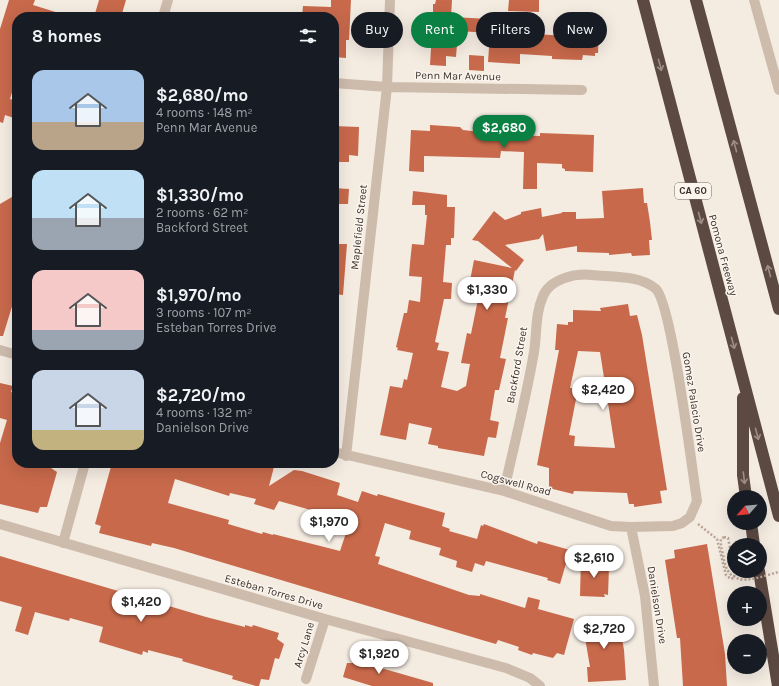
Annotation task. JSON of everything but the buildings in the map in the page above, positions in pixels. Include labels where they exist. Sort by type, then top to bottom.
[{"type":"highway","name":"Pomona Freeway","points":[[643,0],[779,516]]},
{"type":"highway","points":[[696,0],[779,309]]},
{"type":"highway","points":[[743,383],[743,475],[745,490]]},
{"type":"highway","points":[[760,578],[778,686]]},
{"type":"street","points":[[164,12],[168,0]]},
{"type":"street","name":"Maplefield Street","points":[[346,456],[387,87],[390,0]]},
{"type":"street","points":[[754,0],[779,90]]},
{"type":"street","name":"Penn Mar Avenue","points":[[339,83],[387,87],[582,90]]},
{"type":"street","name":"Backford Street","points":[[504,491],[534,352],[538,311],[543,294],[555,283],[567,277],[587,274],[640,280],[657,291]]},
{"type":"street","name":"Gomez Palacio Drive","points":[[657,291],[663,302],[672,338],[697,502],[690,517]]},
{"type":"street","points":[[0,350],[12,354]]},
{"type":"street","name":"Cogswell Road","points":[[339,454],[504,491],[611,526],[673,526],[682,523],[690,517]]},
{"type":"street","points":[[63,543],[84,468]]},
{"type":"street","name":"Esteban Torres Drive","points":[[0,524],[325,619],[506,668],[530,678],[540,686]]},
{"type":"street","name":"Danielson Drive","points":[[631,527],[645,596],[654,686]]},
{"type":"street","name":"Arcy Lane","points":[[306,679],[325,619]]},
{"type":"path","points":[[690,517],[717,539],[727,576]]},
{"type":"path","points":[[727,571],[721,539],[724,537],[728,538]]},
{"type":"path","points":[[767,575],[779,572]]},
{"type":"path","points":[[736,578],[748,580],[756,578]]}]
